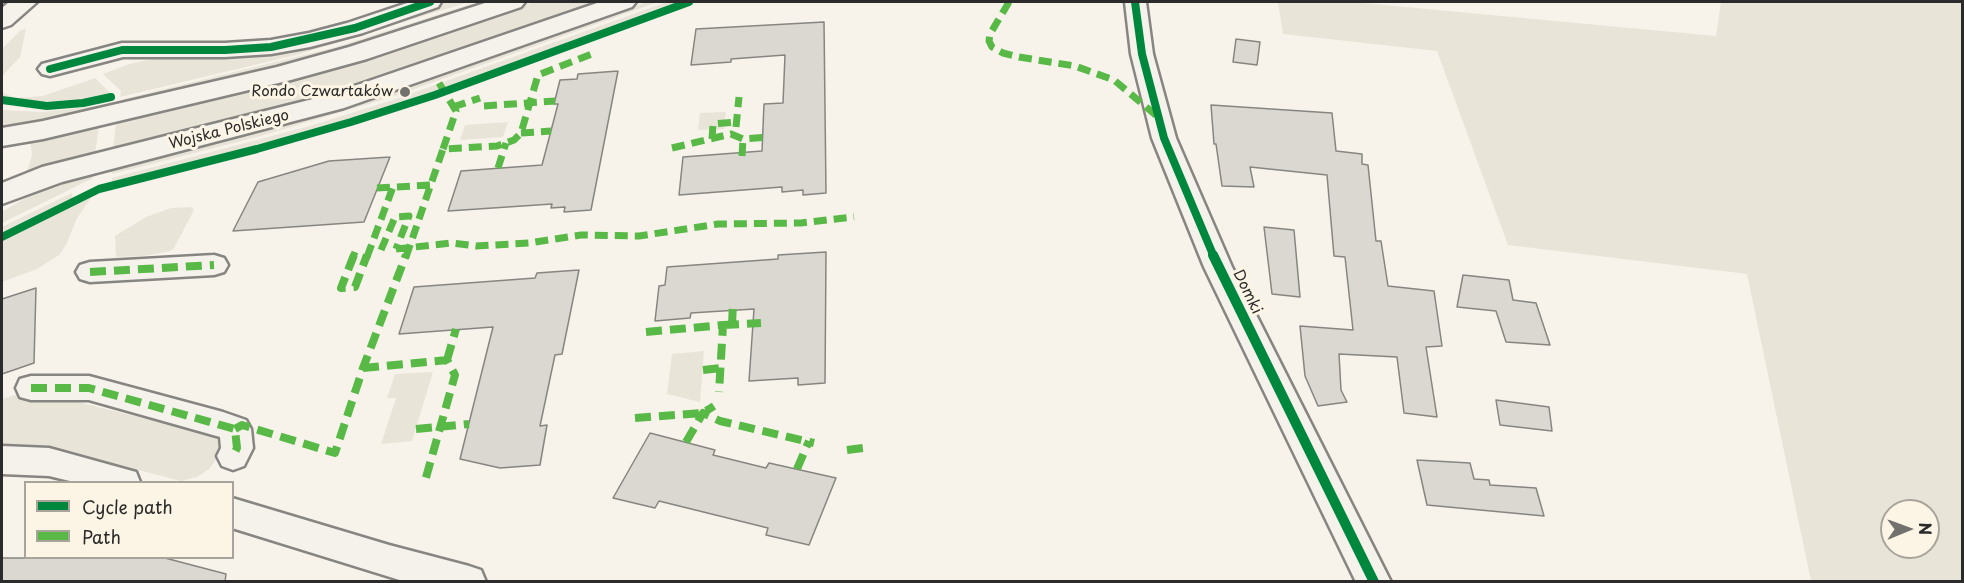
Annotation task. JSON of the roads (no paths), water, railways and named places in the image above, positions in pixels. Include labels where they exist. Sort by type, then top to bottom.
[{"type":"main road","points":[[2,20],[24,2]]},
{"type":"main road","name":"Wojska Polskiego","points":[[2,194],[53,174],[334,102],[623,2]]},
{"type":"main road","points":[[2,136],[43,130],[280,74],[358,53],[505,3]]},
{"type":"main road","points":[[2,136],[13,148],[15,157],[2,194]]},
{"type":"street","points":[[50,69],[122,50],[225,50],[291,43],[355,28],[430,2]]},
{"type":"street","name":"Domki","points":[[1135,2],[1142,54],[1169,149],[1218,267],[1374,582]]},
{"type":"street","points":[[90,272],[214,265]]},
{"type":"street","points":[[31,388],[89,388],[235,429],[237,448],[233,456]]},
{"type":"street","points":[[2,460],[49,462],[117,481]]},
{"type":"street","points":[[234,514],[390,561],[469,582]]},
{"type":"place","name":"Rondo Czwartaków","points":[[405,92]]}]
